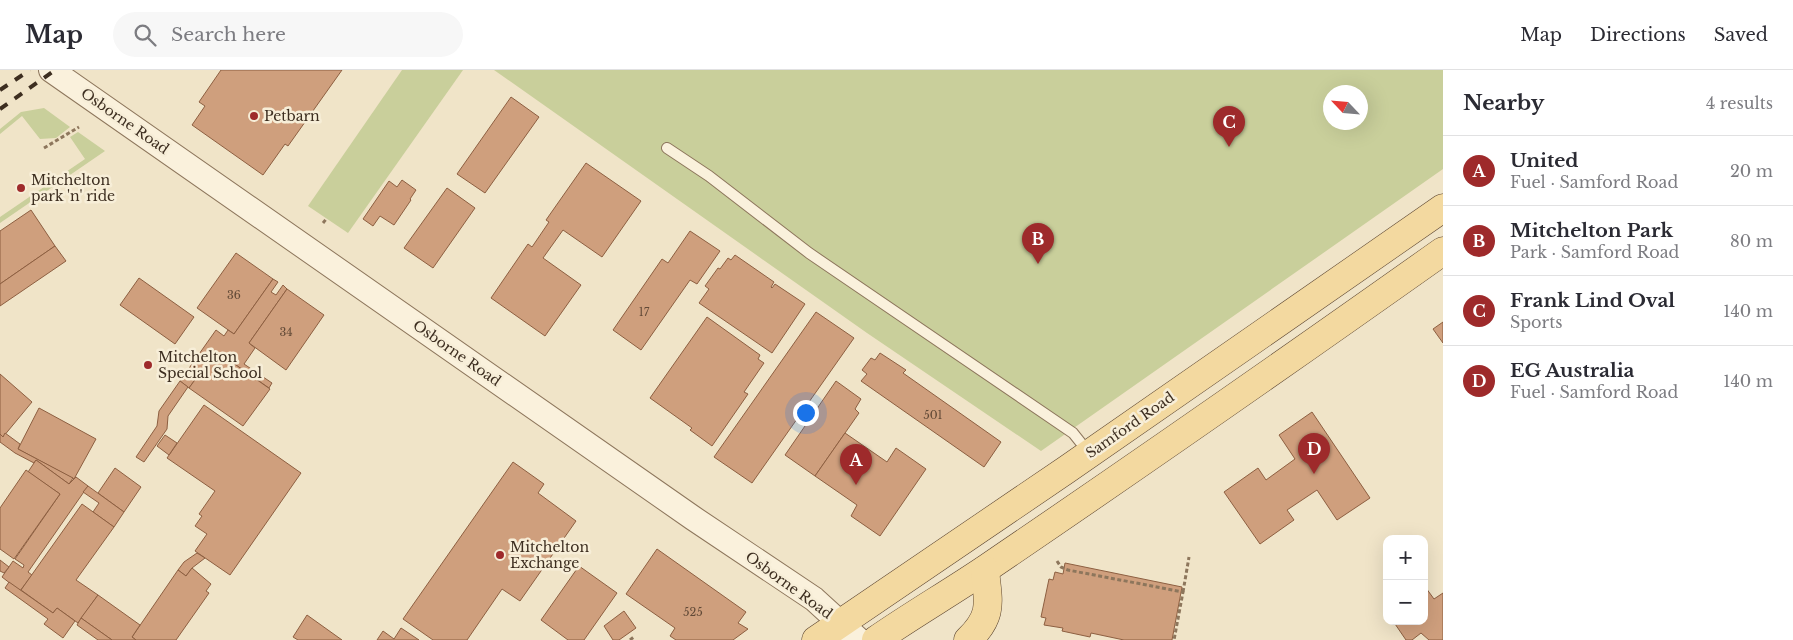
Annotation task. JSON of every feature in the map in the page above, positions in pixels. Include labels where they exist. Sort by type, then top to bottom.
[{"type":"main road","name":"Samford Road","points":[[816,640],[850,632],[1089,454],[1443,208]]},
{"type":"main road","points":[[876,640],[985,570],[1377,298],[1443,250]]},
{"type":"main road","points":[[980,636],[988,610],[985,570]]},
{"type":"street","name":"Osborne Road","points":[[51,70],[693,518],[814,600],[850,632]]},
{"type":"lane","points":[[667,148],[708,176],[809,253],[1073,432],[1089,454]]},
{"type":"path","points":[[44,148],[79,127]]},
{"type":"path","points":[[323,224],[327,218]]},
{"type":"path","points":[[1174,640],[1189,557]]},
{"type":"path","points":[[1056,561],[1061,567],[1068,570],[1183,592]]},
{"type":"path","points":[[630,640],[635,636]]},
{"type":"green space","points":[[402,70],[463,70],[348,233],[308,206]]},
{"type":"green space","points":[[494,70],[1443,70],[1443,169],[1041,451],[867,333]]},
{"type":"green space","points":[[44,108],[70,127],[56,138],[40,139],[22,116],[0,134],[0,129],[21,112]]},
{"type":"green space","points":[[78,132],[105,151],[0,223],[0,217],[85,159],[70,137]]},
{"type":"building","name":"Petbarn","points":[[221,70],[342,70],[288,146],[285,144],[263,175],[192,125],[205,106],[199,102]]},
{"type":"building","points":[[511,97],[539,117],[485,193],[457,174]]},
{"type":"building","points":[[586,163],[641,201],[602,257],[563,230],[543,258],[581,285],[545,336],[491,298],[528,244],[532,247],[549,222],[546,220]]},
{"type":"building","points":[[402,180],[416,190],[394,225],[380,216],[373,226],[363,219],[389,181],[397,187]]},
{"type":"building","points":[[447,188],[475,208],[433,268],[404,248]]},
{"type":"building","points":[[31,210],[55,246],[0,284],[0,231]]},
{"type":"building","points":[[690,231],[720,251],[697,284],[690,280],[641,350],[613,330],[662,259],[668,263]]},
{"type":"building","points":[[55,246],[66,261],[0,306],[0,284]]},
{"type":"building","points":[[236,253],[273,279],[234,334],[197,308]]},
{"type":"building","points":[[735,255],[774,282],[772,288],[775,284],[805,304],[772,353],[699,303],[709,289],[705,286],[718,268],[720,269],[728,258],[731,260]]},
{"type":"building","points":[[139,278],[194,317],[175,344],[120,305]]},
{"type":"building","points":[[273,279],[278,282],[271,292],[276,295],[283,285],[287,289],[249,343],[255,348],[244,364],[272,383],[269,388],[216,351],[189,388],[180,381],[216,330],[224,336],[228,330],[234,334]]},
{"type":"building","points":[[287,289],[324,315],[286,370],[249,343]]},
{"type":"building","points":[[816,312],[854,338],[752,483],[714,457]]},
{"type":"building","points":[[707,317],[760,355],[758,359],[764,363],[744,392],[748,394],[712,446],[690,430],[692,428],[650,398]]},
{"type":"building","points":[[1443,322],[1443,343],[1433,329]]},
{"type":"building","points":[[216,351],[270,389],[243,426],[189,388]]},
{"type":"building","points":[[880,353],[906,370],[903,373],[1001,442],[984,467],[861,381],[867,374],[862,370],[871,358],[875,360]]},
{"type":"building","points":[[0,374],[32,402],[3,437],[0,434]]},
{"type":"building","points":[[180,381],[188,387],[168,416],[167,429],[144,462],[136,457],[157,426],[159,411]]},
{"type":"building","points":[[836,381],[861,399],[855,409],[859,413],[815,476],[785,455]]},
{"type":"building","points":[[204,405],[301,473],[230,575],[195,551],[207,534],[195,526],[202,516],[199,514],[215,491],[167,458]]},
{"type":"building","points":[[39,408],[96,439],[74,479],[18,449]]},
{"type":"building","points":[[1312,412],[1370,498],[1337,520],[1317,490],[1287,510],[1294,520],[1260,544],[1224,492],[1258,468],[1266,480],[1295,459],[1279,435]]},
{"type":"building","points":[[5,433],[20,444],[18,449],[73,478],[69,484],[36,460],[34,463],[0,442],[0,434],[3,437]]},
{"type":"building","points":[[845,433],[887,462],[896,448],[926,469],[880,536],[851,516],[857,505],[815,476]]},
{"type":"building","points":[[165,435],[177,443],[169,455],[157,446]]},
{"type":"building","points":[[36,460],[69,484],[76,477],[88,486],[28,572],[32,575],[20,591],[2,577],[13,561],[23,568],[24,565],[15,559],[60,494],[28,472]]},
{"type":"building","name":"Mitchelton Exchange","points":[[513,462],[544,484],[538,493],[576,521],[520,601],[502,589],[467,640],[433,640],[403,619]]},
{"type":"building","points":[[115,468],[141,487],[124,512],[98,493]]},
{"type":"building","points":[[26,470],[60,494],[14,559],[0,549],[0,508]]},
{"type":"building","points":[[88,486],[124,512],[114,527],[93,512],[99,503],[83,492]]},
{"type":"building","points":[[82,504],[114,527],[76,580],[98,595],[78,623],[57,608],[53,613],[21,590]]},
{"type":"building","points":[[657,549],[746,612],[738,623],[748,629],[733,640],[676,640],[670,636],[675,628],[626,594]]},
{"type":"building","points":[[197,553],[205,558],[192,568],[186,576],[178,570],[184,562]]},
{"type":"building","points":[[0,560],[9,567],[4,573],[0,571]]},
{"type":"building","points":[[1065,563],[1182,587],[1172,640],[1124,640],[1091,633],[1090,637],[1062,631],[1063,628],[1044,625],[1046,618],[1041,617],[1049,579],[1053,580],[1055,572],[1063,574]]},
{"type":"building","points":[[579,566],[617,593],[584,640],[568,640],[541,620]]},
{"type":"building","points":[[192,568],[211,584],[206,591],[209,593],[176,640],[136,640],[132,637],[178,570],[186,576]]},
{"type":"building","points":[[9,582],[53,613],[57,608],[75,621],[63,638],[44,624],[48,619],[5,588]]},
{"type":"building","points":[[1428,591],[1434,599],[1443,593],[1443,640],[1429,640],[1421,633],[1412,640],[1406,640],[1396,625],[1428,625]]},
{"type":"building","points":[[98,595],[140,625],[132,637],[136,640],[112,640],[81,618]]},
{"type":"building","points":[[624,611],[636,628],[619,640],[613,640],[604,626]]},
{"type":"building","points":[[307,615],[342,640],[298,640],[293,637]]},
{"type":"building","points":[[81,618],[112,640],[98,640],[77,625]]},
{"type":"building","points":[[401,628],[419,640],[377,640],[383,631],[394,639]]},
{"type":"railway","points":[[0,90],[30,70]]},
{"type":"railway","points":[[0,109],[55,70]]},
{"type":"place","name":"Petbarn","points":[[254,116]]},
{"type":"place","name":"Frank Lind Oval","points":[[1229,147]]},
{"type":"place","name":"Mitchelton park 'n' ride","points":[[21,188]]},
{"type":"place","name":"Mitchelton Park","points":[[1038,264]]},
{"type":"place","name":"Mitchelton Special School","points":[[148,365]]},
{"type":"place","name":"EG Australia","points":[[1314,474]]},
{"type":"place","name":"United","points":[[856,485]]},
{"type":"place","name":"Mitchelton Exchange","points":[[500,555]]}]
